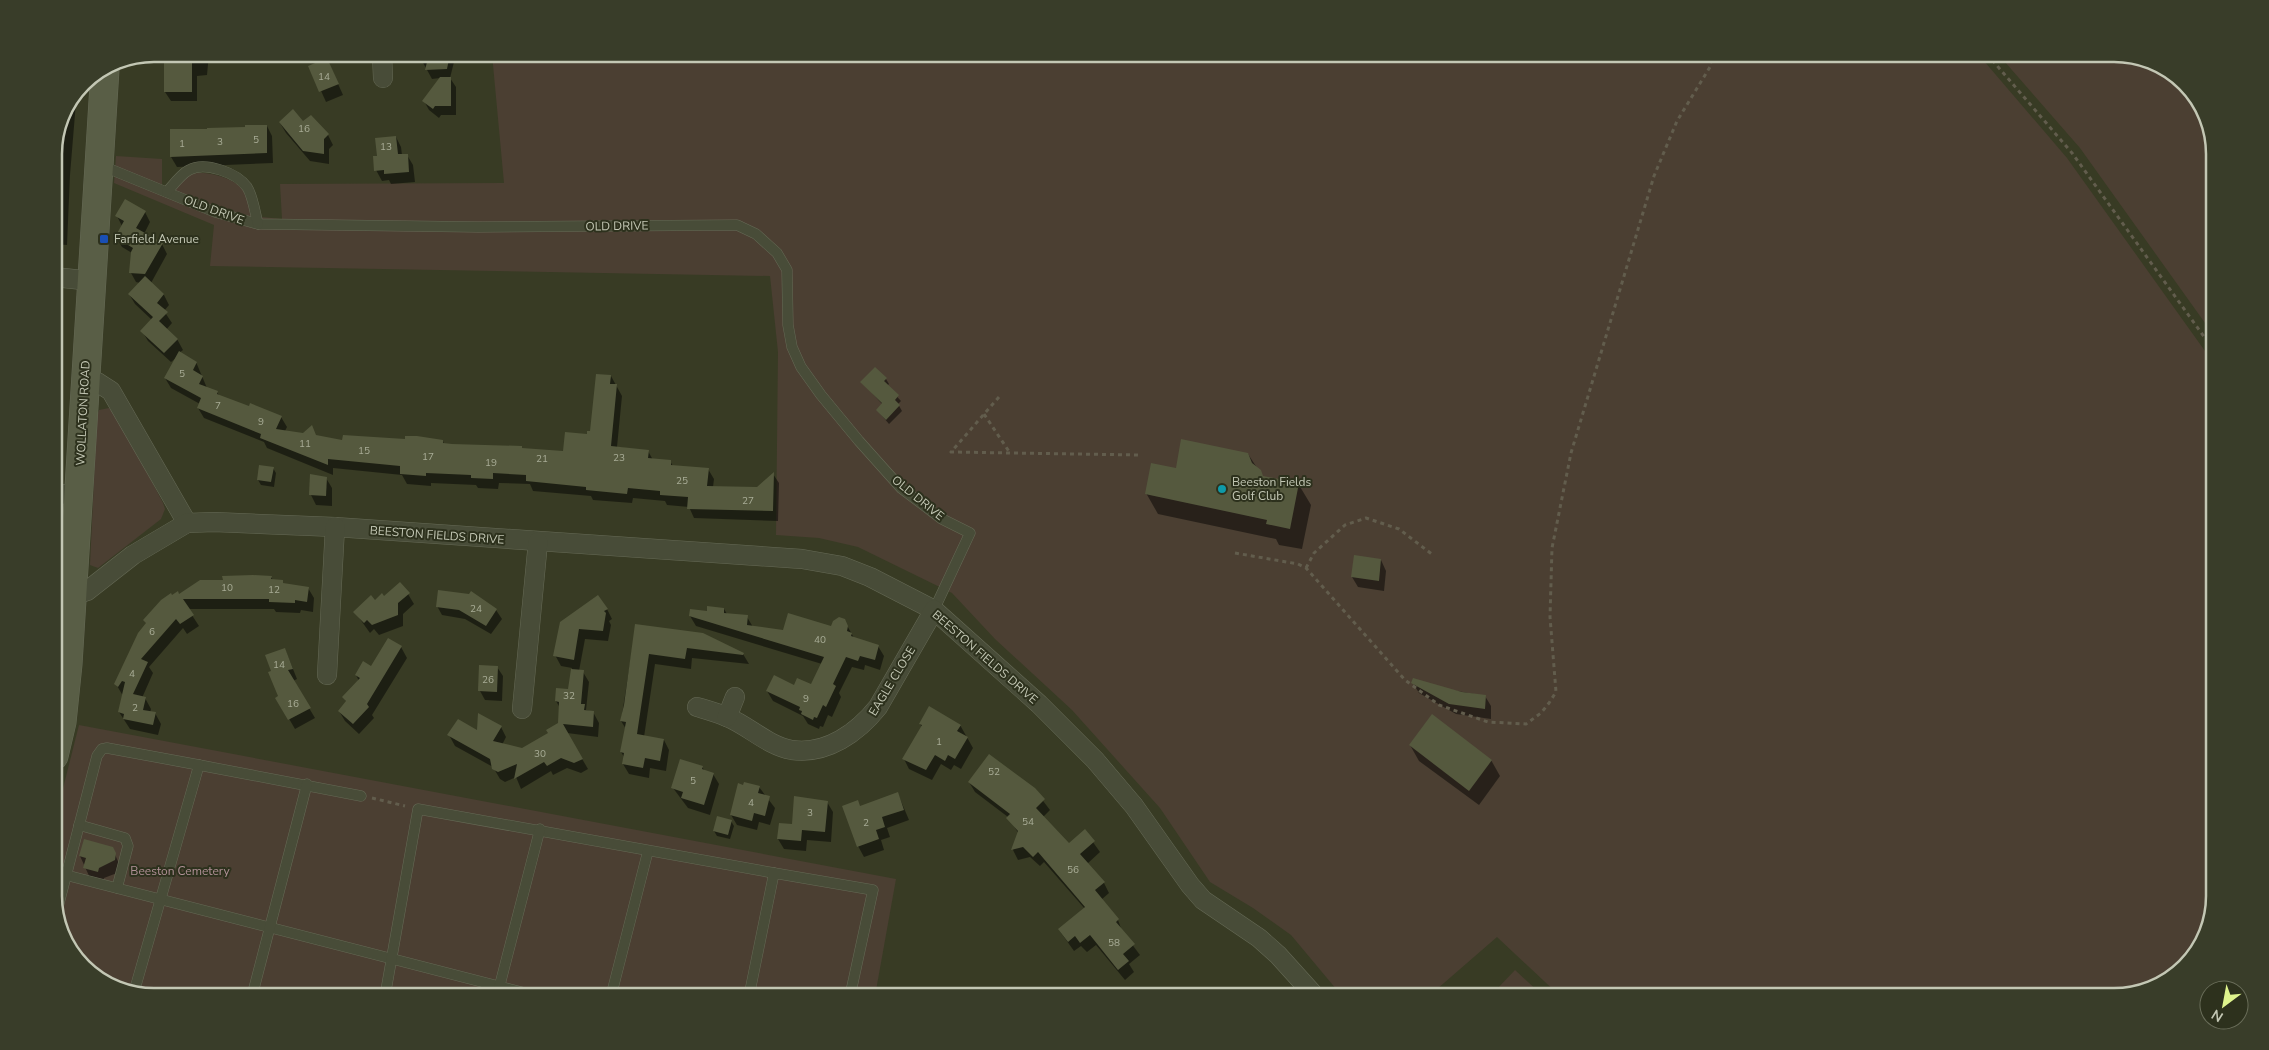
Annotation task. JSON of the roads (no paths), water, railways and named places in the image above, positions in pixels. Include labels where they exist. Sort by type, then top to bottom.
[{"type":"main road","name":"WOLLATON ROAD","points":[[63,676],[72,596],[66,495],[85,380],[104,78]]},
{"type":"street","points":[[382,62],[383,78]]},
{"type":"street","points":[[63,278],[92,281]]},
{"type":"street","points":[[85,380],[97,382],[111,391],[187,523]]},
{"type":"street","name":"BEESTON FIELDS DRIVE","points":[[72,596],[87,591],[133,555],[187,523],[214,522],[335,527],[810,561],[842,566],[870,577],[934,610],[1039,704],[1095,760],[1134,806],[1190,885],[1203,900],[1260,938],[1308,988]]},
{"type":"street","points":[[327,675],[335,527]]},
{"type":"street","points":[[522,709],[538,542]]},
{"type":"street","name":"EAGLE CLOSE","points":[[697,707],[727,717],[769,741],[791,750],[812,750],[837,743],[867,721],[878,707],[934,610]]},
{"type":"street","points":[[727,717],[735,697]]},
{"type":"lane","name":"OLD DRIVE","points":[[99,165],[215,212],[258,224],[478,227],[737,225],[746,229],[777,253],[787,270],[788,325],[792,347],[801,368],[859,441],[901,488],[942,519],[970,532],[934,610]]},
{"type":"lane","points":[[167,192],[189,170],[198,168],[220,170],[236,177],[247,187],[258,224]]},
{"type":"lane","points":[[63,887],[97,756],[102,749],[107,748],[307,784],[361,796]]},
{"type":"lane","points":[[136,986],[199,765]]},
{"type":"lane","points":[[254,988],[307,784]]},
{"type":"lane","points":[[387,988],[418,809],[540,829],[648,851],[873,890],[852,988]]},
{"type":"lane","points":[[79,825],[126,838],[128,846],[117,888]]},
{"type":"lane","points":[[500,988],[540,829]]},
{"type":"lane","points":[[613,988],[648,851]]},
{"type":"lane","points":[[751,988],[774,872]]},
{"type":"lane","points":[[63,874],[392,959],[489,988]]},
{"type":"place","name":"Farfield Avenue","points":[[104,239]]},
{"type":"place","name":"Beeston Fields Golf Club","points":[[1222,489]]},
{"type":"park label","name":"Beeston Cemetery","points":[[180,871]]}]
